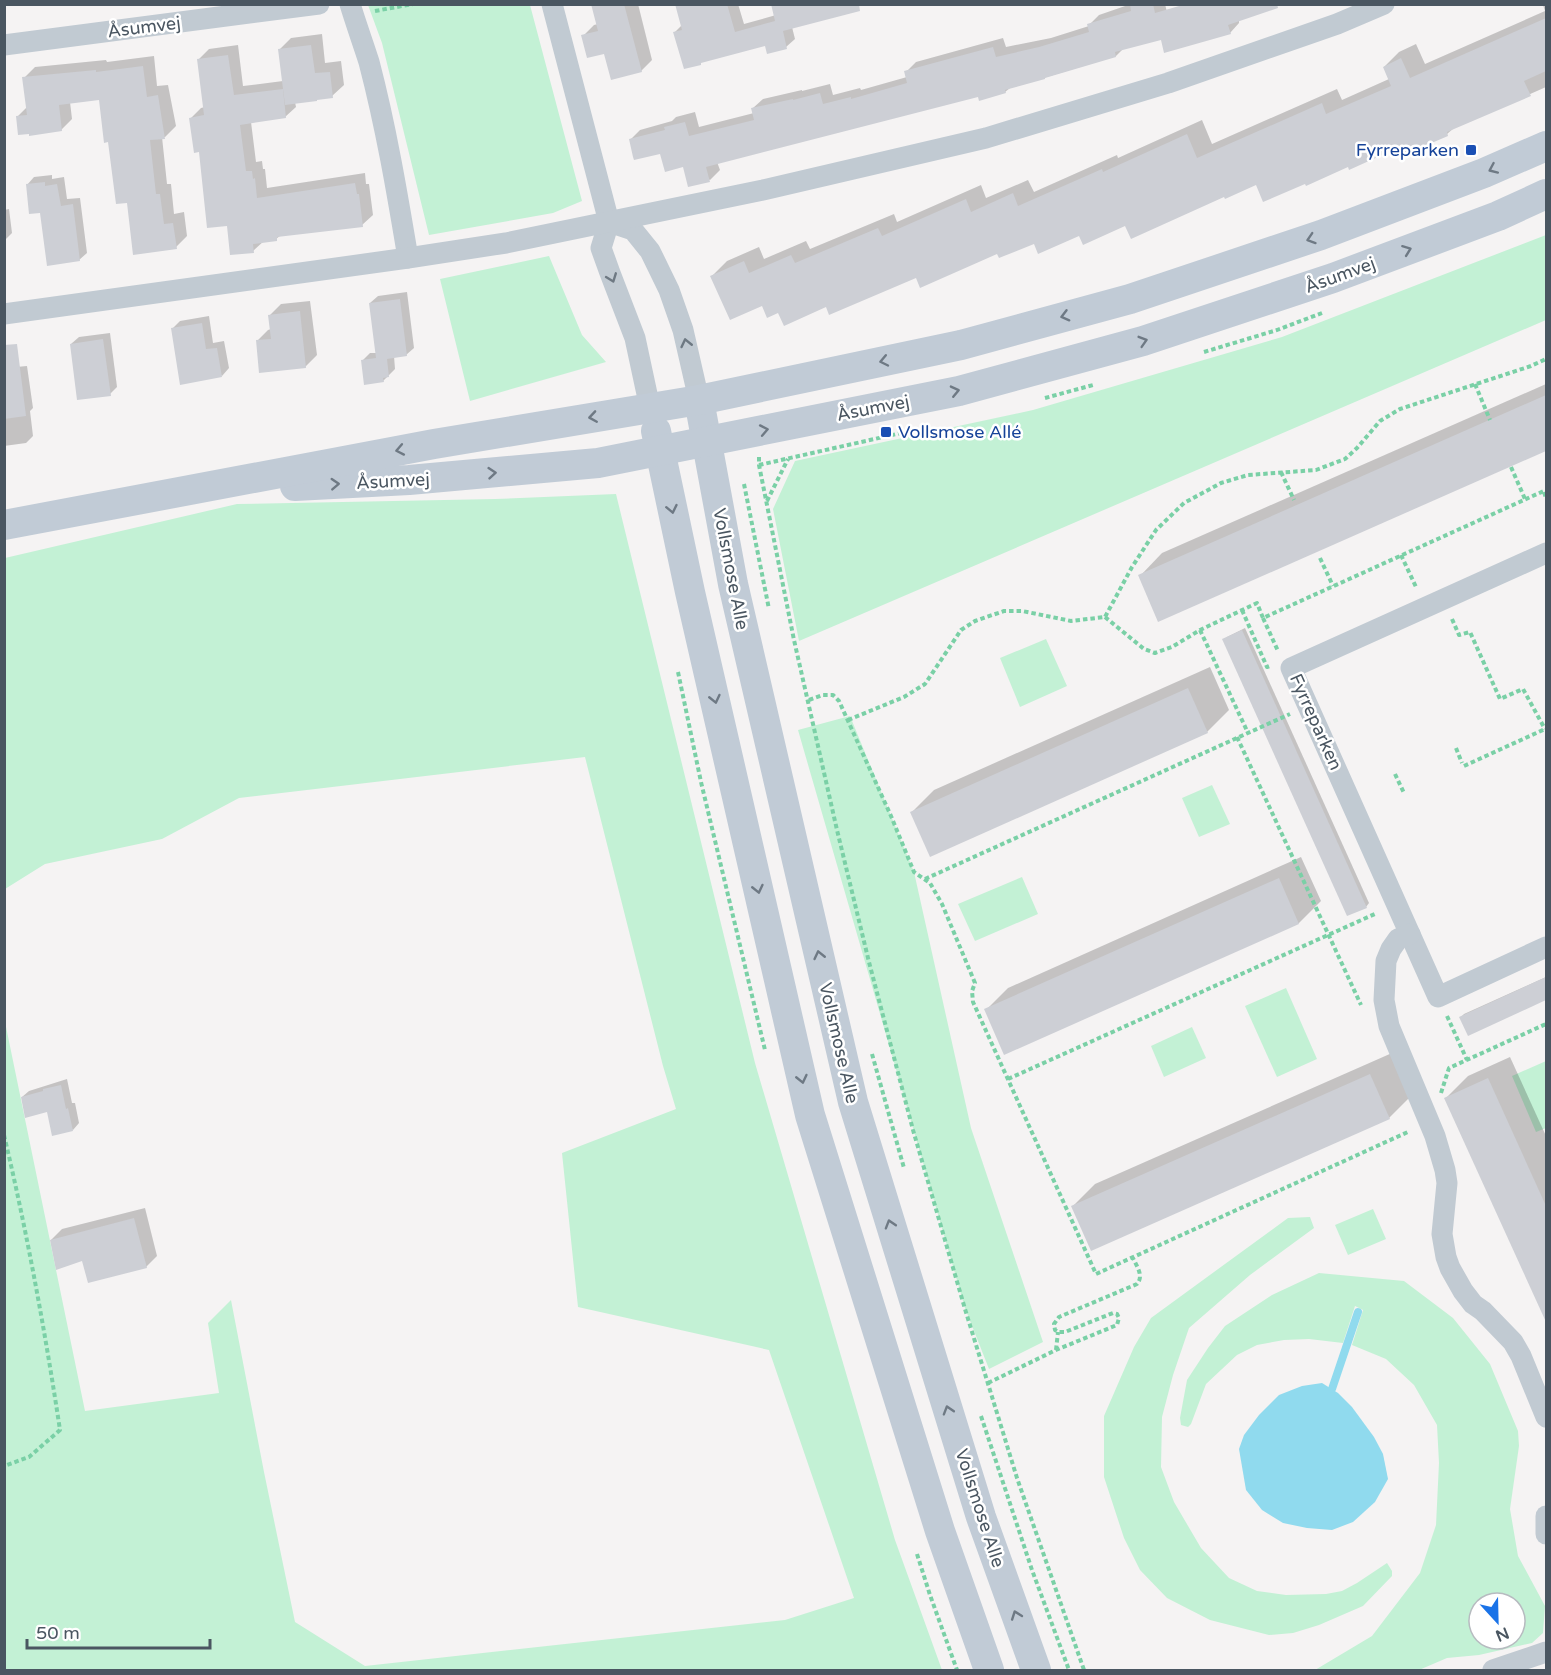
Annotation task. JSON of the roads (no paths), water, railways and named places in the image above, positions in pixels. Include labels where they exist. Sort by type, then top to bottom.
[{"type":"street","name":"Åsumvej","points":[[4,45],[319,4]]},
{"type":"street","points":[[552,4],[609,222],[601,248],[635,338],[690,592],[810,1115],[940,1531],[989,1671]]},
{"type":"street","points":[[4,314],[506,243],[762,190],[986,138],[1168,83],[1336,24],[1384,4]]},
{"type":"street","points":[[352,10],[382,116],[408,258]]},
{"type":"street","name":"Åsumvej","points":[[4,525],[434,444],[699,400],[962,345],[1130,299],[1321,235],[1484,173],[1546,146]]},
{"type":"street","name":"Åsumvej","points":[[172,493],[433,479],[598,463],[959,391],[1143,341],[1333,278],[1498,216],[1546,195]]},
{"type":"street","points":[[609,222],[633,230],[650,251],[669,290],[683,330],[699,400]]},
{"type":"street","name":"Vollsmose Alle","points":[[699,400],[733,584],[853,1102],[981,1517],[1036,1671]]},
{"type":"street","name":"Fyrreparken","points":[[1546,553],[1291,668],[1438,997],[1546,947]]},
{"type":"street","points":[[1410,934],[1398,939],[1386,961],[1384,1000],[1389,1026],[1429,1122],[1445,1170],[1447,1183],[1442,1233],[1446,1257],[1463,1291],[1473,1304],[1483,1311],[1513,1342],[1546,1417]]},
{"type":"street","points":[[1546,1516],[1546,1534]]},
{"type":"street","points":[[1493,1671],[1546,1652]]},
{"type":"water","points":[[1322,1383],[1338,1393],[1352,1407],[1374,1437],[1383,1454],[1388,1479],[1375,1502],[1353,1522],[1332,1530],[1283,1523],[1262,1510],[1246,1490],[1239,1449],[1244,1435],[1259,1415],[1279,1395],[1302,1386]]},
{"type":"waterway","points":[[1332,1389],[1358,1312]]},
{"type":"place","name":"Fyrreparken","points":[[1471,150]]},
{"type":"place","name":"Vollsmose Allé","points":[[886,432]]}]
